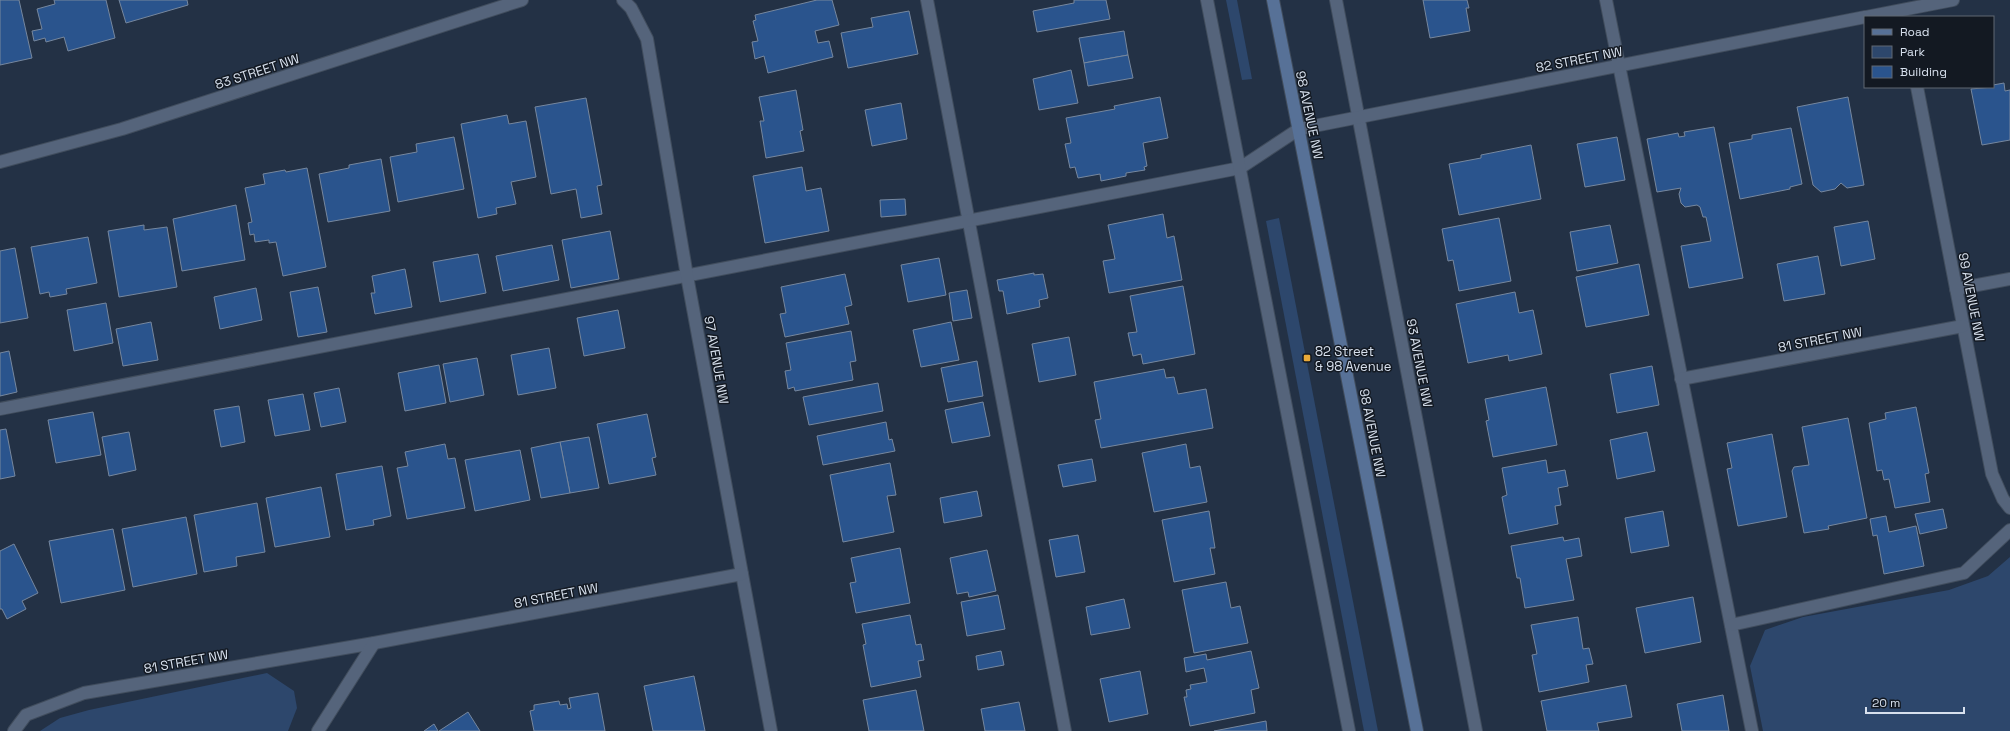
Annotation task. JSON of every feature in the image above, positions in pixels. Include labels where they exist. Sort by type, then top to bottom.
[{"type":"main road","name":"98 AVENUE NW","points":[[1273,0],[1416,731]]},
{"type":"street","name":"83 STREET NW","points":[[0,162],[122,129],[522,0]]},
{"type":"street","name":"97 AVENUE NW","points":[[623,0],[631,8],[647,38],[687,276],[771,731]]},
{"type":"street","points":[[926,0],[1065,731]]},
{"type":"street","points":[[1208,0],[1348,731]]},
{"type":"street","name":"93 AVENUE NW","points":[[1336,0],[1476,731]]},
{"type":"street","points":[[1606,0],[1752,731]]},
{"type":"street","name":"82 STREET NW","points":[[1874,16],[1903,13],[1931,2],[1953,0]]},
{"type":"street","name":"82 STREET NW","points":[[1299,129],[1864,17]]},
{"type":"street","name":"99 AVENUE NW","points":[[1917,88],[1992,474],[2003,499],[2010,508]]},
{"type":"street","points":[[0,409],[1240,168],[1299,129]]},
{"type":"street","points":[[1956,289],[2010,279]]},
{"type":"street","name":"81 STREET NW","points":[[1681,379],[1963,326]]},
{"type":"street","points":[[1731,625],[1964,573],[2010,530]]},
{"type":"street","name":"81 STREET NW","points":[[14,731],[26,715],[84,693],[374,643],[742,574]]},
{"type":"street","points":[[318,731],[374,643]]},
{"type":"green space","points":[[1226,0],[1237,0],[1252,79],[1242,80]]},
{"type":"green space","points":[[1279,218],[1378,731],[1364,731],[1266,221]]},
{"type":"green space","points":[[2010,557],[2010,731],[1763,731],[1750,666],[1765,630],[1803,617],[1949,590],[1988,576]]},
{"type":"green space","points":[[267,673],[294,691],[297,708],[288,731],[40,731],[60,718],[89,710]]},
{"type":"building","points":[[0,0],[19,0],[32,58],[0,65]]},
{"type":"building","points":[[54,0],[106,0],[115,38],[68,51],[64,37],[46,42],[45,38],[34,41],[32,31],[42,29],[37,9],[55,4]]},
{"type":"building","points":[[119,0],[187,0],[188,5],[126,23]]},
{"type":"building","points":[[817,0],[832,0],[839,25],[815,31],[818,43],[829,41],[833,57],[768,73],[764,56],[755,59],[752,42],[758,41],[753,21],[756,20],[755,15]]},
{"type":"building","points":[[1074,0],[1106,0],[1110,19],[1037,32],[1033,11],[1074,3]]},
{"type":"building","points":[[1423,0],[1467,0],[1469,8],[1466,8],[1470,31],[1430,38]]},
{"type":"building","points":[[909,11],[918,54],[848,68],[841,33],[873,27],[871,18]]},
{"type":"building","points":[[1124,31],[1128,55],[1084,63],[1079,38]]},
{"type":"building","points":[[1128,55],[1133,78],[1088,86],[1084,63]]},
{"type":"building","points":[[1071,70],[1078,103],[1039,110],[1033,79]]},
{"type":"building","points":[[2004,83],[2005,91],[2010,90],[2010,140],[1982,145],[1971,89],[1994,88],[1994,85]]},
{"type":"building","points":[[796,90],[803,130],[800,131],[804,151],[766,158],[760,121],[764,121],[759,97]]},
{"type":"building","points":[[1160,97],[1168,138],[1143,143],[1147,166],[1144,167],[1145,170],[1126,173],[1126,176],[1101,181],[1100,174],[1078,178],[1075,167],[1070,168],[1065,144],[1071,143],[1066,118],[1115,109],[1114,106]]},
{"type":"building","points":[[1848,97],[1864,185],[1847,188],[1841,183],[1835,189],[1821,192],[1813,185],[1797,107]]},
{"type":"building","points":[[586,98],[602,185],[597,186],[602,214],[581,218],[576,189],[551,194],[535,107]]},
{"type":"building","points":[[901,103],[907,139],[872,146],[865,110]]},
{"type":"building","points":[[507,115],[509,124],[526,121],[536,177],[511,182],[516,204],[496,208],[497,214],[478,218],[461,124]]},
{"type":"building","points":[[1714,127],[1743,278],[1689,288],[1681,246],[1711,241],[1706,217],[1703,217],[1700,207],[1697,205],[1685,207],[1681,203],[1679,194],[1681,188],[1657,192],[1647,139],[1678,133],[1679,137],[1685,136],[1684,132]]},
{"type":"building","points":[[1791,128],[1802,184],[1790,187],[1790,189],[1740,199],[1729,143],[1752,139],[1752,135]]},
{"type":"building","points":[[454,137],[464,189],[398,202],[390,157],[417,152],[416,144]]},
{"type":"building","points":[[1617,137],[1625,180],[1585,187],[1577,144]]},
{"type":"building","points":[[1531,145],[1541,199],[1459,215],[1449,164],[1481,158],[1481,155]]},
{"type":"building","points":[[381,159],[390,211],[328,222],[319,174],[349,168],[349,165]]},
{"type":"building","points":[[802,167],[806,191],[821,188],[829,231],[765,243],[753,176]]},
{"type":"building","points":[[307,168],[326,267],[283,276],[276,242],[269,243],[269,240],[255,242],[254,234],[250,235],[248,223],[252,222],[245,188],[265,184],[263,174]]},
{"type":"building","points":[[905,199],[906,215],[881,217],[880,200]]},
{"type":"building","points":[[236,205],[245,260],[182,271],[173,219]]},
{"type":"building","points":[[1163,214],[1167,238],[1174,236],[1182,280],[1109,293],[1103,261],[1115,259],[1108,225]]},
{"type":"building","points":[[1499,218],[1511,281],[1459,291],[1453,260],[1448,261],[1442,229]]},
{"type":"building","points":[[1868,221],[1875,259],[1841,266],[1834,227]]},
{"type":"building","points":[[144,225],[144,230],[167,227],[177,287],[119,297],[108,231]]},
{"type":"building","points":[[1610,225],[1618,263],[1577,271],[1570,232]]},
{"type":"building","points":[[610,231],[619,279],[571,288],[562,240]]},
{"type":"building","points":[[88,237],[97,283],[66,289],[67,294],[50,297],[49,292],[40,294],[31,247]]},
{"type":"building","points":[[552,245],[559,280],[503,291],[496,256]]},
{"type":"building","points":[[15,248],[28,318],[0,323],[0,251]]},
{"type":"building","points":[[478,254],[486,293],[440,302],[433,262]]},
{"type":"building","points":[[1818,256],[1825,294],[1784,301],[1777,264]]},
{"type":"building","points":[[939,258],[946,295],[908,302],[901,265]]},
{"type":"building","points":[[1639,264],[1649,315],[1586,327],[1576,277]]},
{"type":"building","points":[[405,269],[412,307],[375,314],[371,293],[375,293],[372,276]]},
{"type":"building","points":[[1034,273],[1034,275],[1043,274],[1048,298],[1039,300],[1040,307],[1007,314],[1003,291],[999,291],[997,280]]},
{"type":"building","points":[[845,274],[852,305],[845,307],[849,324],[785,337],[780,314],[786,313],[781,287]]},
{"type":"building","points":[[1183,286],[1195,354],[1143,364],[1141,354],[1133,356],[1128,333],[1137,332],[1130,296]]},
{"type":"building","points":[[318,287],[327,332],[298,337],[290,292]]},
{"type":"building","points":[[256,288],[262,320],[220,329],[214,297]]},
{"type":"building","points":[[967,290],[972,318],[953,321],[949,293]]},
{"type":"building","points":[[1515,292],[1519,313],[1533,310],[1542,354],[1509,361],[1508,355],[1468,363],[1456,304]]},
{"type":"building","points":[[106,303],[113,343],[74,351],[67,310]]},
{"type":"building","points":[[618,310],[625,348],[584,356],[577,318]]},
{"type":"building","points":[[151,322],[158,360],[123,366],[116,329]]},
{"type":"building","points":[[951,322],[959,360],[921,367],[913,330]]},
{"type":"building","points":[[851,331],[856,361],[850,362],[853,380],[795,391],[794,387],[788,389],[785,371],[791,370],[786,343]]},
{"type":"building","points":[[1069,337],[1076,375],[1039,382],[1032,344]]},
{"type":"building","points":[[549,348],[556,388],[518,395],[511,355]]},
{"type":"building","points":[[9,351],[17,392],[0,396],[0,353]]},
{"type":"building","points":[[477,358],[484,395],[450,402],[443,364]]},
{"type":"building","points":[[977,361],[983,396],[948,402],[941,368]]},
{"type":"building","points":[[439,365],[446,403],[405,411],[398,373]]},
{"type":"building","points":[[1652,366],[1659,405],[1617,413],[1610,374]]},
{"type":"building","points":[[1164,369],[1166,378],[1174,377],[1178,394],[1206,389],[1213,428],[1101,448],[1095,420],[1101,419],[1094,382]]},
{"type":"building","points":[[878,383],[883,411],[809,425],[803,397]]},
{"type":"building","points":[[1546,387],[1557,445],[1493,457],[1486,421],[1489,420],[1485,399]]},
{"type":"building","points":[[339,388],[346,422],[321,427],[314,393]]},
{"type":"building","points":[[303,394],[310,430],[275,436],[268,400]]},
{"type":"building","points":[[983,402],[990,436],[952,443],[945,410]]},
{"type":"building","points":[[239,406],[245,442],[221,447],[214,410]]},
{"type":"building","points":[[1916,407],[1929,473],[1925,474],[1930,502],[1895,508],[1889,479],[1884,480],[1882,470],[1877,471],[1869,423],[1886,419],[1885,413]]},
{"type":"building","points":[[93,412],[101,455],[56,463],[48,420]]},
{"type":"building","points":[[647,414],[656,457],[652,458],[656,475],[609,484],[597,424]]},
{"type":"building","points":[[1848,418],[1867,518],[1828,526],[1829,529],[1804,533],[1792,471],[1794,467],[1809,465],[1802,427]]},
{"type":"building","points":[[886,422],[889,440],[892,439],[895,451],[823,465],[817,436]]},
{"type":"building","points":[[6,429],[15,476],[0,479],[0,430]]},
{"type":"building","points":[[129,432],[136,470],[109,476],[102,437]]},
{"type":"building","points":[[1647,432],[1655,471],[1617,479],[1610,440]]},
{"type":"building","points":[[1772,434],[1787,517],[1738,526],[1727,469],[1732,468],[1727,443]]},
{"type":"building","points":[[589,437],[599,488],[570,493],[560,442]]},
{"type":"building","points":[[560,442],[570,493],[541,498],[531,448]]},
{"type":"building","points":[[445,444],[448,459],[455,458],[465,508],[407,519],[397,468],[408,466],[405,452]]},
{"type":"building","points":[[1186,444],[1190,468],[1200,466],[1207,502],[1154,512],[1142,453]]},
{"type":"building","points":[[520,450],[530,500],[475,511],[465,460]]},
{"type":"building","points":[[1092,459],[1096,481],[1063,487],[1058,465]]},
{"type":"building","points":[[1546,460],[1548,473],[1565,470],[1568,486],[1558,488],[1561,505],[1555,506],[1558,524],[1509,534],[1502,497],[1507,495],[1502,468]]},
{"type":"building","points":[[890,463],[896,495],[887,496],[894,532],[843,542],[830,475]]},
{"type":"building","points":[[382,466],[391,516],[373,520],[374,525],[346,530],[336,474]]},
{"type":"building","points":[[321,487],[330,537],[275,547],[266,498]]},
{"type":"building","points":[[977,491],[982,516],[944,523],[940,498]]},
{"type":"building","points":[[257,503],[265,552],[236,557],[237,566],[204,572],[194,515]]},
{"type":"building","points":[[1943,509],[1947,528],[1920,534],[1915,514]]},
{"type":"building","points":[[1209,511],[1215,548],[1210,548],[1215,574],[1174,582],[1162,520]]},
{"type":"building","points":[[1663,511],[1669,546],[1631,553],[1625,518]]},
{"type":"building","points":[[1886,516],[1889,532],[1916,526],[1924,566],[1884,574],[1877,535],[1873,536],[1870,519]]},
{"type":"building","points":[[186,517],[197,574],[133,587],[122,529]]},
{"type":"building","points":[[113,529],[125,590],[61,603],[49,541]]},
{"type":"building","points":[[1078,535],[1085,572],[1056,577],[1049,540]]},
{"type":"building","points":[[1563,537],[1564,541],[1579,538],[1582,556],[1566,559],[1574,600],[1525,608],[1520,578],[1517,578],[1511,546]]},
{"type":"building","points":[[14,544],[38,593],[22,601],[26,609],[7,619],[2,609],[0,609],[0,551]]},
{"type":"building","points":[[900,548],[910,603],[856,613],[850,583],[856,582],[851,558]]},
{"type":"building","points":[[987,550],[996,591],[969,597],[968,592],[957,594],[950,558]]},
{"type":"building","points":[[1226,582],[1231,608],[1240,606],[1248,643],[1194,653],[1182,590]]},
{"type":"building","points":[[998,595],[1005,629],[967,636],[961,602]]},
{"type":"building","points":[[1693,597],[1701,642],[1645,653],[1636,608]]},
{"type":"building","points":[[1124,599],[1130,628],[1091,635],[1086,607]]},
{"type":"building","points":[[910,615],[916,645],[921,644],[924,660],[918,661],[921,677],[871,687],[863,645],[866,644],[862,624]]},
{"type":"building","points":[[1578,617],[1583,649],[1589,648],[1593,664],[1586,665],[1589,682],[1539,692],[1532,655],[1537,654],[1531,625]]},
{"type":"building","points":[[1001,651],[1004,665],[978,670],[976,656]]},
{"type":"building","points":[[1251,651],[1259,688],[1251,690],[1255,713],[1190,726],[1184,697],[1187,697],[1186,690],[1191,689],[1190,685],[1207,682],[1204,668],[1186,672],[1184,658],[1206,654],[1207,660]]},
{"type":"building","points":[[1140,671],[1148,714],[1109,722],[1100,679]]},
{"type":"building","points":[[694,676],[705,731],[653,731],[644,686]]},
{"type":"building","points":[[1626,685],[1632,717],[1597,723],[1599,731],[1547,731],[1541,701]]},
{"type":"building","points":[[916,690],[924,731],[869,731],[863,700]]},
{"type":"building","points":[[598,693],[605,731],[534,731],[530,711],[534,710],[534,705],[559,701],[560,705],[567,704],[568,709],[571,708],[569,698]]},
{"type":"building","points":[[1723,695],[1729,731],[1682,731],[1677,704]]},
{"type":"building","points":[[1019,702],[1025,731],[985,731],[981,709]]},
{"type":"building","points":[[468,712],[480,731],[439,731]]},
{"type":"building","points":[[1266,721],[1267,731],[1214,731]]},
{"type":"building","points":[[434,724],[438,731],[424,731]]},
{"type":"place","name":"82 Street & 98 Avenue","points":[[1307,358]]}]
